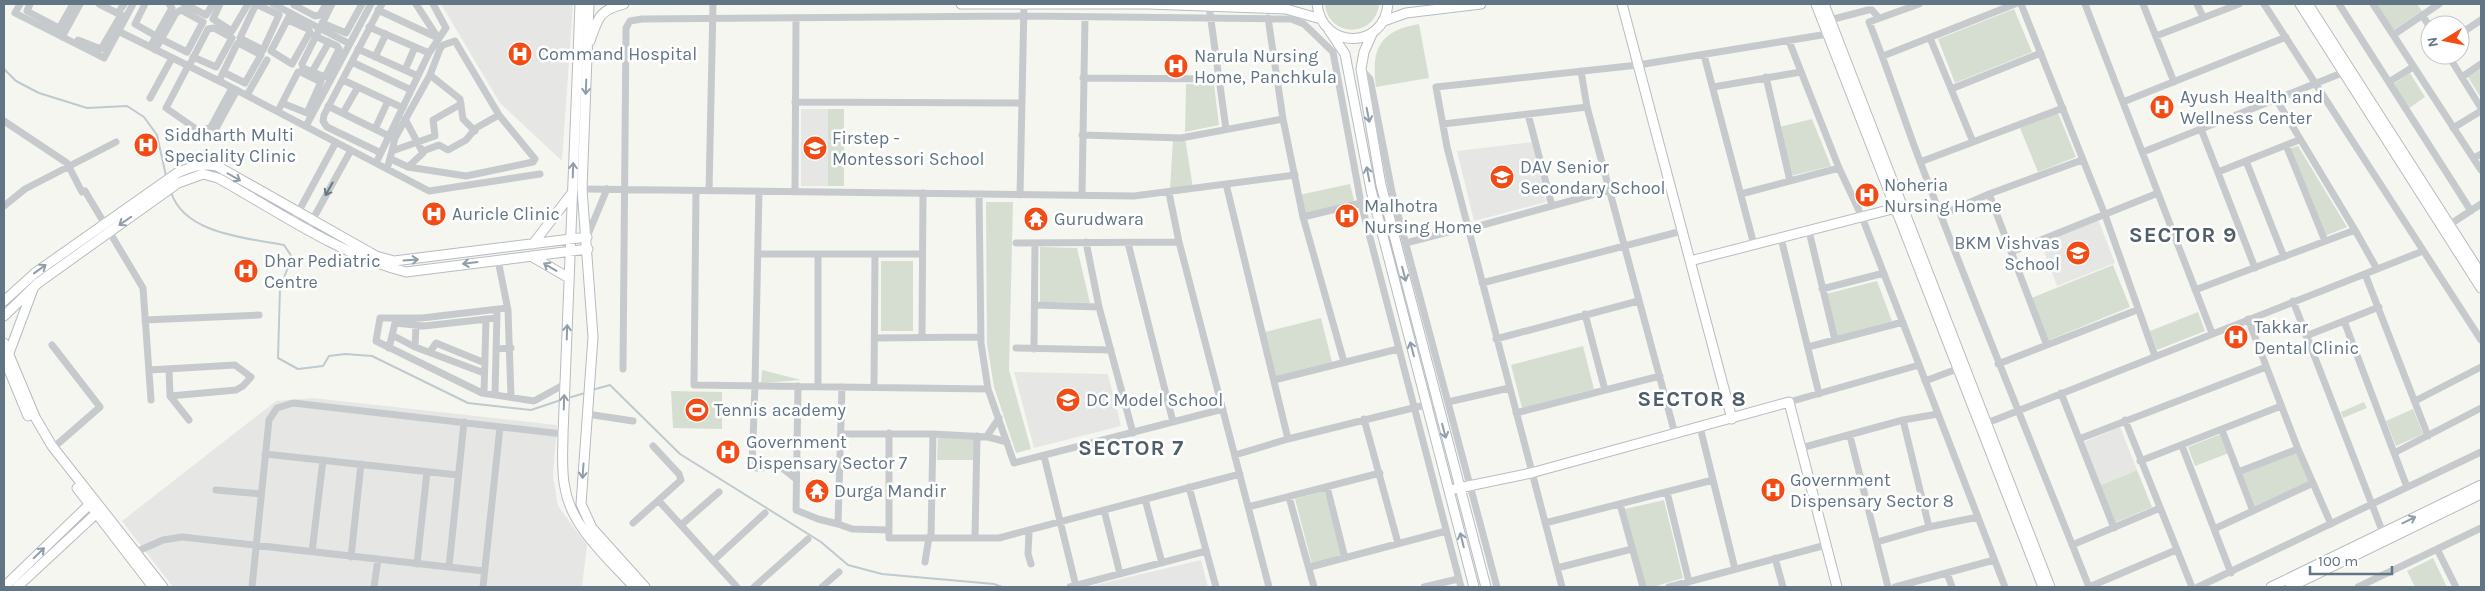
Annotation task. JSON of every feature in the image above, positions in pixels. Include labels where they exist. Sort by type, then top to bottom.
[{"type":"street","points":[[20,4],[15,13],[99,50],[104,46],[124,12],[133,4]]},
{"type":"street","points":[[30,4],[28,11],[60,33],[104,58],[118,31],[124,12]]},
{"type":"street","points":[[60,33],[73,4]]},
{"type":"street","points":[[60,33],[80,4]]},
{"type":"street","points":[[99,4],[124,12]]},
{"type":"street","points":[[108,4],[124,12]]},
{"type":"street","points":[[145,4],[135,24],[159,38],[187,52],[203,24],[202,20],[181,10],[178,11],[159,38],[153,48]]},
{"type":"street","points":[[159,38],[172,8],[169,4]]},
{"type":"street","points":[[184,4],[206,14],[213,4]]},
{"type":"street","points":[[220,4],[213,19],[232,31],[248,4]]},
{"type":"street","points":[[256,4],[280,15],[263,50],[240,38],[256,4]]},
{"type":"street","points":[[273,4],[290,15],[310,32],[292,64],[271,51],[290,15],[294,4],[316,16],[320,15],[326,4]]},
{"type":"street","points":[[315,36],[339,49],[326,75],[323,77],[303,68],[302,64],[315,36],[332,4]]},
{"type":"street","points":[[290,15],[346,33],[368,4]]},
{"type":"street","points":[[368,4],[380,6],[438,38]]},
{"type":"street","points":[[306,126],[350,44],[368,4]]},
{"type":"street","points":[[416,4],[438,38]]},
{"type":"street","points":[[376,163],[429,53],[446,27],[434,4]]},
{"type":"street","points":[[580,4],[563,424],[564,488],[574,513],[588,535],[634,587]]},
{"type":"street","points":[[588,4],[582,189],[588,249],[593,337],[581,504],[592,528],[645,587]]},
{"type":"street","points":[[587,51],[602,12],[609,7],[624,4]]},
{"type":"street","points":[[709,191],[713,4]]},
{"type":"street","points":[[961,4],[1209,6],[1286,9],[1321,19]]},
{"type":"street","points":[[1020,195],[1024,4]]},
{"type":"street","points":[[1317,4],[1321,19],[1345,54],[1371,190],[1474,587]]},
{"type":"street","points":[[1384,21],[1388,4]]},
{"type":"street","points":[[1481,4],[1406,13],[1384,21],[1372,34],[1364,52],[1361,69],[1380,185],[1486,587]]},
{"type":"street","points":[[1622,4],[1732,419]]},
{"type":"street","points":[[1816,4],[1899,208],[1983,424],[2043,587]]},
{"type":"street","points":[[1824,4],[1958,369],[1983,424],[2050,587]]},
{"type":"street","points":[[1919,4],[1870,22],[1920,162],[1998,364],[2019,409],[2089,587],[2176,550]]},
{"type":"street","points":[[1882,56],[2015,4]]},
{"type":"street","points":[[2020,4],[2105,214],[2137,310],[2155,356]]},
{"type":"street","points":[[2084,4],[2124,102],[2212,333]]},
{"type":"street","points":[[2143,4],[2174,82]]},
{"type":"street","points":[[2197,4],[2203,17]]},
{"type":"street","points":[[2156,36],[2239,4]]},
{"type":"street","points":[[2264,4],[2317,83],[2481,340]]},
{"type":"street","points":[[2300,4],[2347,71],[2447,227],[2481,274]]},
{"type":"street","points":[[2308,4],[2347,71]]},
{"type":"street","points":[[2339,4],[2471,211]]},
{"type":"street","points":[[2373,4],[2481,170]]},
{"type":"street","points":[[2422,15],[2439,4]]},
{"type":"street","points":[[380,6],[323,118],[324,125],[381,154]]},
{"type":"street","points":[[1209,6],[1226,129]]},
{"type":"street","points":[[1830,20],[1868,10],[1872,10],[1879,18]]},
{"type":"street","points":[[623,369],[626,28],[630,21],[642,19],[712,18],[1024,16],[1291,19],[1304,24],[1333,52],[1339,94],[1361,203],[1461,587]]},
{"type":"street","points":[[2393,35],[2420,16]]},
{"type":"street","points":[[1082,195],[1085,17]]},
{"type":"street","points":[[795,192],[796,18]]},
{"type":"street","points":[[1268,18],[1283,119],[1303,217],[1344,362]]},
{"type":"street","points":[[2470,27],[2481,20]]},
{"type":"street","points":[[321,25],[350,44]]},
{"type":"street","points":[[369,27],[429,53]]},
{"type":"street","points":[[193,58],[216,67],[232,38],[214,28],[208,29],[166,108],[199,131],[211,128],[235,89]]},
{"type":"street","points":[[1329,30],[1345,38],[1354,39],[1372,34]]},
{"type":"street","points":[[118,31],[247,95],[430,191],[540,174]]},
{"type":"street","points":[[375,57],[386,34]]},
{"type":"street","points":[[1562,587],[1468,228],[1436,87],[1638,65],[1828,34]]},
{"type":"street","points":[[1930,38],[1973,142]]},
{"type":"street","points":[[2124,102],[2286,38]]},
{"type":"street","points":[[387,169],[395,138],[430,75],[440,49],[443,45],[455,41],[499,115],[534,156],[533,162],[466,176],[408,167],[391,159]]},
{"type":"street","points":[[1788,41],[1839,168],[1862,217],[2005,587]]},
{"type":"street","points":[[312,72],[329,42]]},
{"type":"street","points":[[218,81],[238,43],[261,55],[245,83],[223,72]]},
{"type":"street","points":[[405,70],[415,47]]},
{"type":"street","points":[[358,49],[418,76]]},
{"type":"street","points":[[1952,89],[2041,53]]},
{"type":"street","points":[[1704,54],[1754,245]]},
{"type":"street","points":[[150,98],[172,58]]},
{"type":"street","points":[[247,95],[267,60]]},
{"type":"street","points":[[352,62],[411,90]]},
{"type":"street","points":[[2462,77],[2481,64]]},
{"type":"street","points":[[2453,128],[2481,109],[2454,65]]},
{"type":"street","points":[[2388,82],[2413,67]]},
{"type":"street","points":[[1361,69],[1370,79],[1392,192],[1497,587]]},
{"type":"street","points":[[1581,71],[1587,107],[1675,434]]},
{"type":"street","points":[[2143,152],[2347,71]]},
{"type":"street","points":[[278,112],[282,103],[298,72],[321,82],[307,113],[282,103]]},
{"type":"street","points":[[1713,87],[1801,72]]},
{"type":"street","points":[[430,75],[460,99],[463,119],[475,130]]},
{"type":"street","points":[[1766,77],[1790,181]]},
{"type":"street","points":[[1083,78],[1218,80]]},
{"type":"street","points":[[343,80],[403,108]]},
{"type":"street","points":[[1339,94],[1351,84]]},
{"type":"street","points":[[344,113],[358,87]]},
{"type":"street","points":[[216,130],[235,89]]},
{"type":"street","points":[[2276,99],[2377,270]]},
{"type":"street","points":[[376,129],[388,101]]},
{"type":"street","points":[[796,102],[1021,103]]},
{"type":"street","points":[[392,150],[436,134],[432,120],[462,104]]},
{"type":"street","points":[[328,106],[390,136]]},
{"type":"street","points":[[1443,124],[1587,107]]},
{"type":"street","points":[[1920,162],[2063,108]]},
{"type":"street","points":[[1528,114],[1552,206]]},
{"type":"street","points":[[423,151],[439,145],[448,150],[466,140],[475,130],[499,115]]},
{"type":"street","points":[[405,119],[423,151],[423,155],[408,167]]},
{"type":"street","points":[[1082,135],[1181,138],[1283,119]]},
{"type":"street","points":[[4,120],[67,163],[143,288],[151,400]]},
{"type":"street","points":[[2201,128],[2254,268]]},
{"type":"street","points":[[2218,172],[2299,140]]},
{"type":"street","points":[[4,206],[25,189],[116,142]]},
{"type":"street","points":[[296,217],[336,142]]},
{"type":"street","points":[[2286,145],[2324,241]]},
{"type":"street","points":[[310,224],[351,150]]},
{"type":"street","points":[[2474,158],[2481,154]]},
{"type":"street","points":[[1941,215],[1989,194],[2082,160]]},
{"type":"street","points":[[2246,161],[2284,257]]},
{"type":"street","points":[[1741,194],[1839,168]]},
{"type":"street","points":[[4,301],[8,294],[35,273],[107,228],[176,179],[203,174],[218,178],[376,256],[394,261],[587,237]]},
{"type":"street","points":[[582,189],[1134,196],[1169,193],[1295,175]]},
{"type":"street","points":[[1226,184],[1288,439]]},
{"type":"street","points":[[587,237],[607,189]]},
{"type":"street","points":[[696,190],[694,385],[988,389]]},
{"type":"street","points":[[1406,243],[1610,190]]},
{"type":"street","points":[[759,191],[756,386],[752,468],[780,467],[796,479]]},
{"type":"street","points":[[533,244],[572,193]]},
{"type":"street","points":[[922,337],[923,193]]},
{"type":"street","points":[[1169,193],[1179,242],[1269,587]]},
{"type":"street","points":[[2011,252],[2158,193]]},
{"type":"street","points":[[980,194],[981,337],[988,389],[1014,463],[1223,409]]},
{"type":"street","points":[[1989,194],[2046,344]]},
{"type":"street","points":[[1303,217],[1361,203]]},
{"type":"street","points":[[2447,227],[2480,207]]},
{"type":"street","points":[[1690,261],[1899,208]]},
{"type":"street","points":[[310,224],[380,265],[406,272],[588,249]]},
{"type":"street","points":[[2447,227],[2481,288]]},
{"type":"street","points":[[4,316],[34,286],[107,228]]},
{"type":"street","points":[[2195,290],[2355,230]]},
{"type":"street","points":[[1810,231],[1834,340]]},
{"type":"street","points":[[1482,282],[1682,232]]},
{"type":"street","points":[[1780,238],[1819,394]]},
{"type":"street","points":[[1086,242],[1099,307],[1133,433]]},
{"type":"street","points":[[1016,243],[1179,242]]},
{"type":"street","points":[[1034,349],[1035,243]]},
{"type":"street","points":[[1128,243],[1173,422]]},
{"type":"street","points":[[1983,424],[2423,251]]},
{"type":"street","points":[[758,254],[922,254]]},
{"type":"street","points":[[818,254],[818,386]]},
{"type":"street","points":[[874,387],[875,254]]},
{"type":"street","points":[[531,256],[569,278]]},
{"type":"street","points":[[498,260],[503,308],[511,348],[511,397]]},
{"type":"street","points":[[1822,289],[1884,273]]},
{"type":"street","points":[[2365,274],[2428,436]]},
{"type":"street","points":[[34,286],[6,356],[35,417],[53,448],[132,554],[153,587]]},
{"type":"street","points":[[1496,339],[1638,301]]},
{"type":"street","points":[[2293,301],[2383,533]]},
{"type":"street","points":[[1035,306],[1099,307]]},
{"type":"street","points":[[2306,336],[2379,307]]},
{"type":"street","points":[[495,394],[496,318],[503,308]]},
{"type":"street","points":[[503,308],[421,323],[380,318],[376,341],[484,393],[534,400],[565,383]]},
{"type":"street","points":[[1998,364],[2137,310]]},
{"type":"street","points":[[1585,314],[1605,390]]},
{"type":"street","points":[[145,320],[259,315]]},
{"type":"street","points":[[389,348],[395,323],[496,318]]},
{"type":"street","points":[[484,393],[486,319]]},
{"type":"street","points":[[2248,319],[2298,449],[2331,524]]},
{"type":"street","points":[[1808,347],[1903,322]]},
{"type":"street","points":[[2344,322],[2407,487]]},
{"type":"street","points":[[415,347],[421,323]]},
{"type":"street","points":[[392,335],[415,347],[484,373]]},
{"type":"street","points":[[874,338],[981,337]]},
{"type":"street","points":[[4,343],[6,356],[30,420],[46,448],[92,502]]},
{"type":"street","points":[[430,352],[434,344],[438,343],[485,363]]},
{"type":"street","points":[[52,345],[100,408],[53,448]]},
{"type":"street","points":[[496,349],[511,348]]},
{"type":"street","points":[[1016,348],[1111,350]]},
{"type":"street","points":[[1274,380],[1398,349]]},
{"type":"street","points":[[1403,364],[1417,367]]},
{"type":"street","points":[[149,370],[235,365],[251,377],[243,386],[236,390],[170,396]]},
{"type":"street","points":[[1449,490],[1531,473],[1732,419],[1919,365]]},
{"type":"street","points":[[2079,439],[2266,367]]},
{"type":"street","points":[[2415,401],[2481,367]]},
{"type":"street","points":[[169,369],[170,396],[189,420]]},
{"type":"street","points":[[1925,381],[1958,369]]},
{"type":"street","points":[[1516,413],[1660,376]]},
{"type":"street","points":[[798,386],[796,510],[852,529],[889,530]]},
{"type":"street","points":[[838,524],[842,387]]},
{"type":"street","points":[[1448,402],[1509,388]]},
{"type":"street","points":[[2061,393],[2114,528]]},
{"type":"street","points":[[1235,455],[1364,419],[1437,402]]},
{"type":"street","points":[[1789,402],[1837,587]]},
{"type":"street","points":[[252,587],[269,420],[276,408],[293,403],[563,434]]},
{"type":"street","points":[[2140,461],[2282,406]]},
{"type":"street","points":[[2394,453],[2481,408]]},
{"type":"street","points":[[1801,448],[1903,420],[1938,414]]},
{"type":"street","points":[[587,418],[633,421]]},
{"type":"street","points":[[987,436],[999,418]]},
{"type":"street","points":[[1364,419],[1398,543]]},
{"type":"street","points":[[1903,420],[1929,527]]},
{"type":"street","points":[[2125,420],[2192,587]]},
{"type":"street","points":[[449,567],[464,422]]},
{"type":"street","points":[[483,587],[500,427]]},
{"type":"street","points":[[1700,427],[1735,569]]},
{"type":"street","points":[[2222,430],[2253,511]]},
{"type":"street","points":[[842,434],[889,433],[987,436],[1007,442]]},
{"type":"street","points":[[889,433],[889,538],[999,538],[1029,532],[1240,474]]},
{"type":"street","points":[[925,562],[930,538],[933,434]]},
{"type":"street","points":[[975,538],[977,436]]},
{"type":"street","points":[[1850,436],[1888,587]]},
{"type":"street","points":[[633,523],[682,480],[653,446]]},
{"type":"street","points":[[2182,446],[2231,572]]},
{"type":"street","points":[[2238,472],[2298,449]]},
{"type":"street","points":[[2198,587],[2481,452]]},
{"type":"street","points":[[265,454],[458,475]]},
{"type":"street","points":[[1044,456],[1073,586],[1206,551]]},
{"type":"street","points":[[312,552],[324,460]]},
{"type":"street","points":[[351,557],[361,464]]},
{"type":"street","points":[[417,564],[427,472]]},
{"type":"street","points":[[1248,507],[1380,473]]},
{"type":"street","points":[[1545,523],[1713,480]]},
{"type":"street","points":[[2214,529],[2313,483]]},
{"type":"street","points":[[2271,587],[2481,485]]},
{"type":"street","points":[[1189,487],[1216,587]]},
{"type":"street","points":[[1328,487],[1345,558]]},
{"type":"street","points":[[216,490],[261,494]]},
{"type":"street","points":[[681,525],[719,492]]},
{"type":"street","points":[[1667,492],[1689,582]]},
{"type":"street","points":[[2290,587],[2481,494]]},
{"type":"street","points":[[1289,497],[1314,587]]},
{"type":"street","points":[[1146,499],[1162,563]]},
{"type":"street","points":[[659,500],[737,587]]},
{"type":"street","points":[[4,586],[92,502]]},
{"type":"street","points":[[1620,504],[1643,587]]},
{"type":"street","points":[[2072,545],[2160,508]]},
{"type":"street","points":[[1104,510],[1120,574]]},
{"type":"street","points":[[17,587],[99,511]]},
{"type":"street","points":[[713,561],[765,514]]},
{"type":"street","points":[[1877,542],[1929,527],[1978,517]]},
{"type":"street","points":[[2358,587],[2479,529],[2481,538]]},
{"type":"street","points":[[1310,567],[1446,531]]},
{"type":"street","points":[[1029,532],[1028,554],[1032,564]]},
{"type":"street","points":[[132,554],[163,540],[182,537],[484,571]]},
{"type":"street","points":[[754,587],[808,539]]},
{"type":"street","points":[[1669,587],[1826,545]]},
{"type":"street","points":[[1557,568],[1632,549]]},
{"type":"street","points":[[2437,549],[2456,587]]},
{"type":"street","points":[[132,554],[163,587]]},
{"type":"street","points":[[1775,558],[1783,587]]},
{"type":"street","points":[[374,587],[378,560]]},
{"type":"street","points":[[1894,587],[1994,560]]},
{"type":"street","points":[[822,587],[839,572]]},
{"type":"street","points":[[1947,573],[1952,587]]},
{"type":"street","points":[[1424,587],[1458,578]]},
{"type":"shaded area","name":"Command Hospital","points":[[441,4],[573,4],[562,161],[500,103]]},
{"type":"shaded area","points":[[1325,4],[1379,5],[1375,16],[1369,24],[1351,30],[1342,28],[1334,23],[1328,15]]},
{"type":"shaded area","points":[[2375,4],[2417,4],[2422,11],[2392,31]]},
{"type":"shaded area","points":[[2014,9],[2032,52],[1955,83],[1938,39]]},
{"type":"shaded area","points":[[1419,24],[1429,78],[1376,87],[1375,62],[1381,44],[1386,37],[1395,31]]},
{"type":"shaded area","points":[[2481,69],[2481,98],[2468,77]]},
{"type":"shaded area","points":[[2410,73],[2425,97],[2408,109],[2392,85]]},
{"type":"shaded area","points":[[1186,84],[1214,85],[1219,125],[1185,132]]},
{"type":"shaded area","name":"Firstep - Montessori School","points":[[801,109],[828,109],[828,186],[801,186]]},
{"type":"shaded area","points":[[828,109],[844,109],[844,186],[828,186]]},
{"type":"shaded area","points":[[2058,113],[2076,157],[2038,172],[2020,128]]},
{"type":"shaded area","points":[[1812,119],[1831,166],[1791,176],[1779,127]]},
{"type":"shaded area","points":[[1173,138],[1185,138],[1193,188],[1170,190]]},
{"type":"shaded area","name":"DAV Senior Secondary School","points":[[1533,142],[1546,202],[1474,221],[1457,151]]},
{"type":"shaded area","points":[[2298,146],[2347,227],[2325,236],[2291,148]]},
{"type":"shaded area","points":[[1350,184],[1355,204],[1303,215],[1299,195]]},
{"type":"shaded area","points":[[986,202],[1013,202],[1009,370],[1031,449],[1016,453],[994,387],[987,344]]},
{"type":"shaded area","name":"BKM Vishvas School","points":[[2098,219],[2115,263],[2057,286],[2041,243]]},
{"type":"shaded area","points":[[1040,247],[1077,248],[1090,303],[1040,302]]},
{"type":"shaded area","points":[[881,261],[913,261],[913,331],[881,331]]},
{"type":"shaded area","points":[[2113,265],[2130,307],[2047,341],[2029,299]]},
{"type":"shaded area","points":[[1877,281],[1892,321],[1837,336],[1826,294]]},
{"type":"shaded area","points":[[2198,312],[2205,331],[2157,350],[2150,331]]},
{"type":"shaded area","points":[[1321,318],[1332,362],[1276,376],[1265,332]]},
{"type":"shaded area","points":[[1583,346],[1594,389],[1522,408],[1511,365]]},
{"type":"shaded area","points":[[762,370],[801,380],[761,383]]},
{"type":"shaded area","name":"DC Model School","points":[[1014,372],[1108,374],[1121,426],[1034,448]]},
{"type":"shaded area","name":"Tennis academy","points":[[671,391],[722,392],[722,429],[673,428]]},
{"type":"shaded area","points":[[313,398],[557,425],[553,476],[558,506],[587,545],[582,587],[173,587],[122,521],[276,401]]},
{"type":"shaded area","points":[[2364,402],[2367,408],[2343,418],[2341,412]]},
{"type":"shaded area","points":[[2413,409],[2423,434],[2396,446],[2386,421]]},
{"type":"shaded area","points":[[2120,427],[2137,470],[2099,486],[2082,443]]},
{"type":"shaded area","points":[[2221,434],[2229,453],[2195,466],[2188,447]]},
{"type":"shaded area","points":[[938,437],[974,438],[974,460],[937,460]]},
{"type":"shaded area","points":[[2296,453],[2309,482],[2255,506],[2242,473]]},
{"type":"shaded area","points":[[2137,470],[2152,507],[2114,523],[2099,486]]},
{"type":"shaded area","points":[[1324,491],[1342,556],[1312,564],[1295,499]]},
{"type":"shaded area","points":[[1664,500],[1683,578],[1653,587],[1645,587],[1625,509]]},
{"type":"shaded area","points":[[2433,558],[2447,587],[2415,587],[2407,571]]},
{"type":"shaded area","points":[[1201,560],[1208,587],[1087,587]]},
{"type":"waterway","points":[[4,69],[16,81],[39,93],[87,108],[127,106],[144,117],[157,135],[166,176]]},
{"type":"waterway","points":[[171,192],[178,206],[189,217],[203,225],[218,232],[284,245],[292,257],[280,288],[278,358],[298,369],[323,366],[329,356],[345,354],[372,356],[468,403],[531,410],[561,400]]},
{"type":"waterway","points":[[592,390],[610,385],[680,454],[821,542],[848,565],[882,574],[994,584],[1002,587]]},
{"type":"waterway","points":[[568,398],[585,393]]},
{"type":"place","name":"Command Hospital","points":[[520,54]]},
{"type":"place","name":"Narula Nursing Home, Panchkula","points":[[1176,66]]},
{"type":"place","name":"Ayush Health and Wellness Center","points":[[2162,107]]},
{"type":"place","name":"Siddharth Multi Speciality Clinic","points":[[146,145]]},
{"type":"place","name":"Firstep - Montessori School","points":[[815,148]]},
{"type":"place","name":"DAV Senior Secondary School","points":[[1502,177]]},
{"type":"place","name":"Noheria Nursing Home","points":[[1867,195]]},
{"type":"place","name":"Auricle Clinic","points":[[434,214]]},
{"type":"place","name":"Malhotra Nursing Home","points":[[1347,216]]},
{"type":"place","name":"Gurudwara","points":[[1036,219]]},
{"type":"place","name":"BKM Vishvas School","points":[[2078,253]]},
{"type":"place","name":"Dhar Pediatric Centre","points":[[246,271]]},
{"type":"place","name":"Takkar Dental Clinic","points":[[2236,337]]},
{"type":"place","name":"DC Model School","points":[[1068,400]]},
{"type":"place","name":"Tennis academy","points":[[697,410]]},
{"type":"place","name":"Government Dispensary Sector 7","points":[[728,452]]},
{"type":"place","name":"Government Dispensary Sector 8","points":[[1773,490]]},
{"type":"place","name":"Durga Mandir","points":[[817,491]]},
{"type":"district","name":"SECTOR 9","points":[[2183,234]]},
{"type":"district","name":"SECTOR 8","points":[[1692,398]]},
{"type":"district","name":"SECTOR 7","points":[[1131,447]]}]
